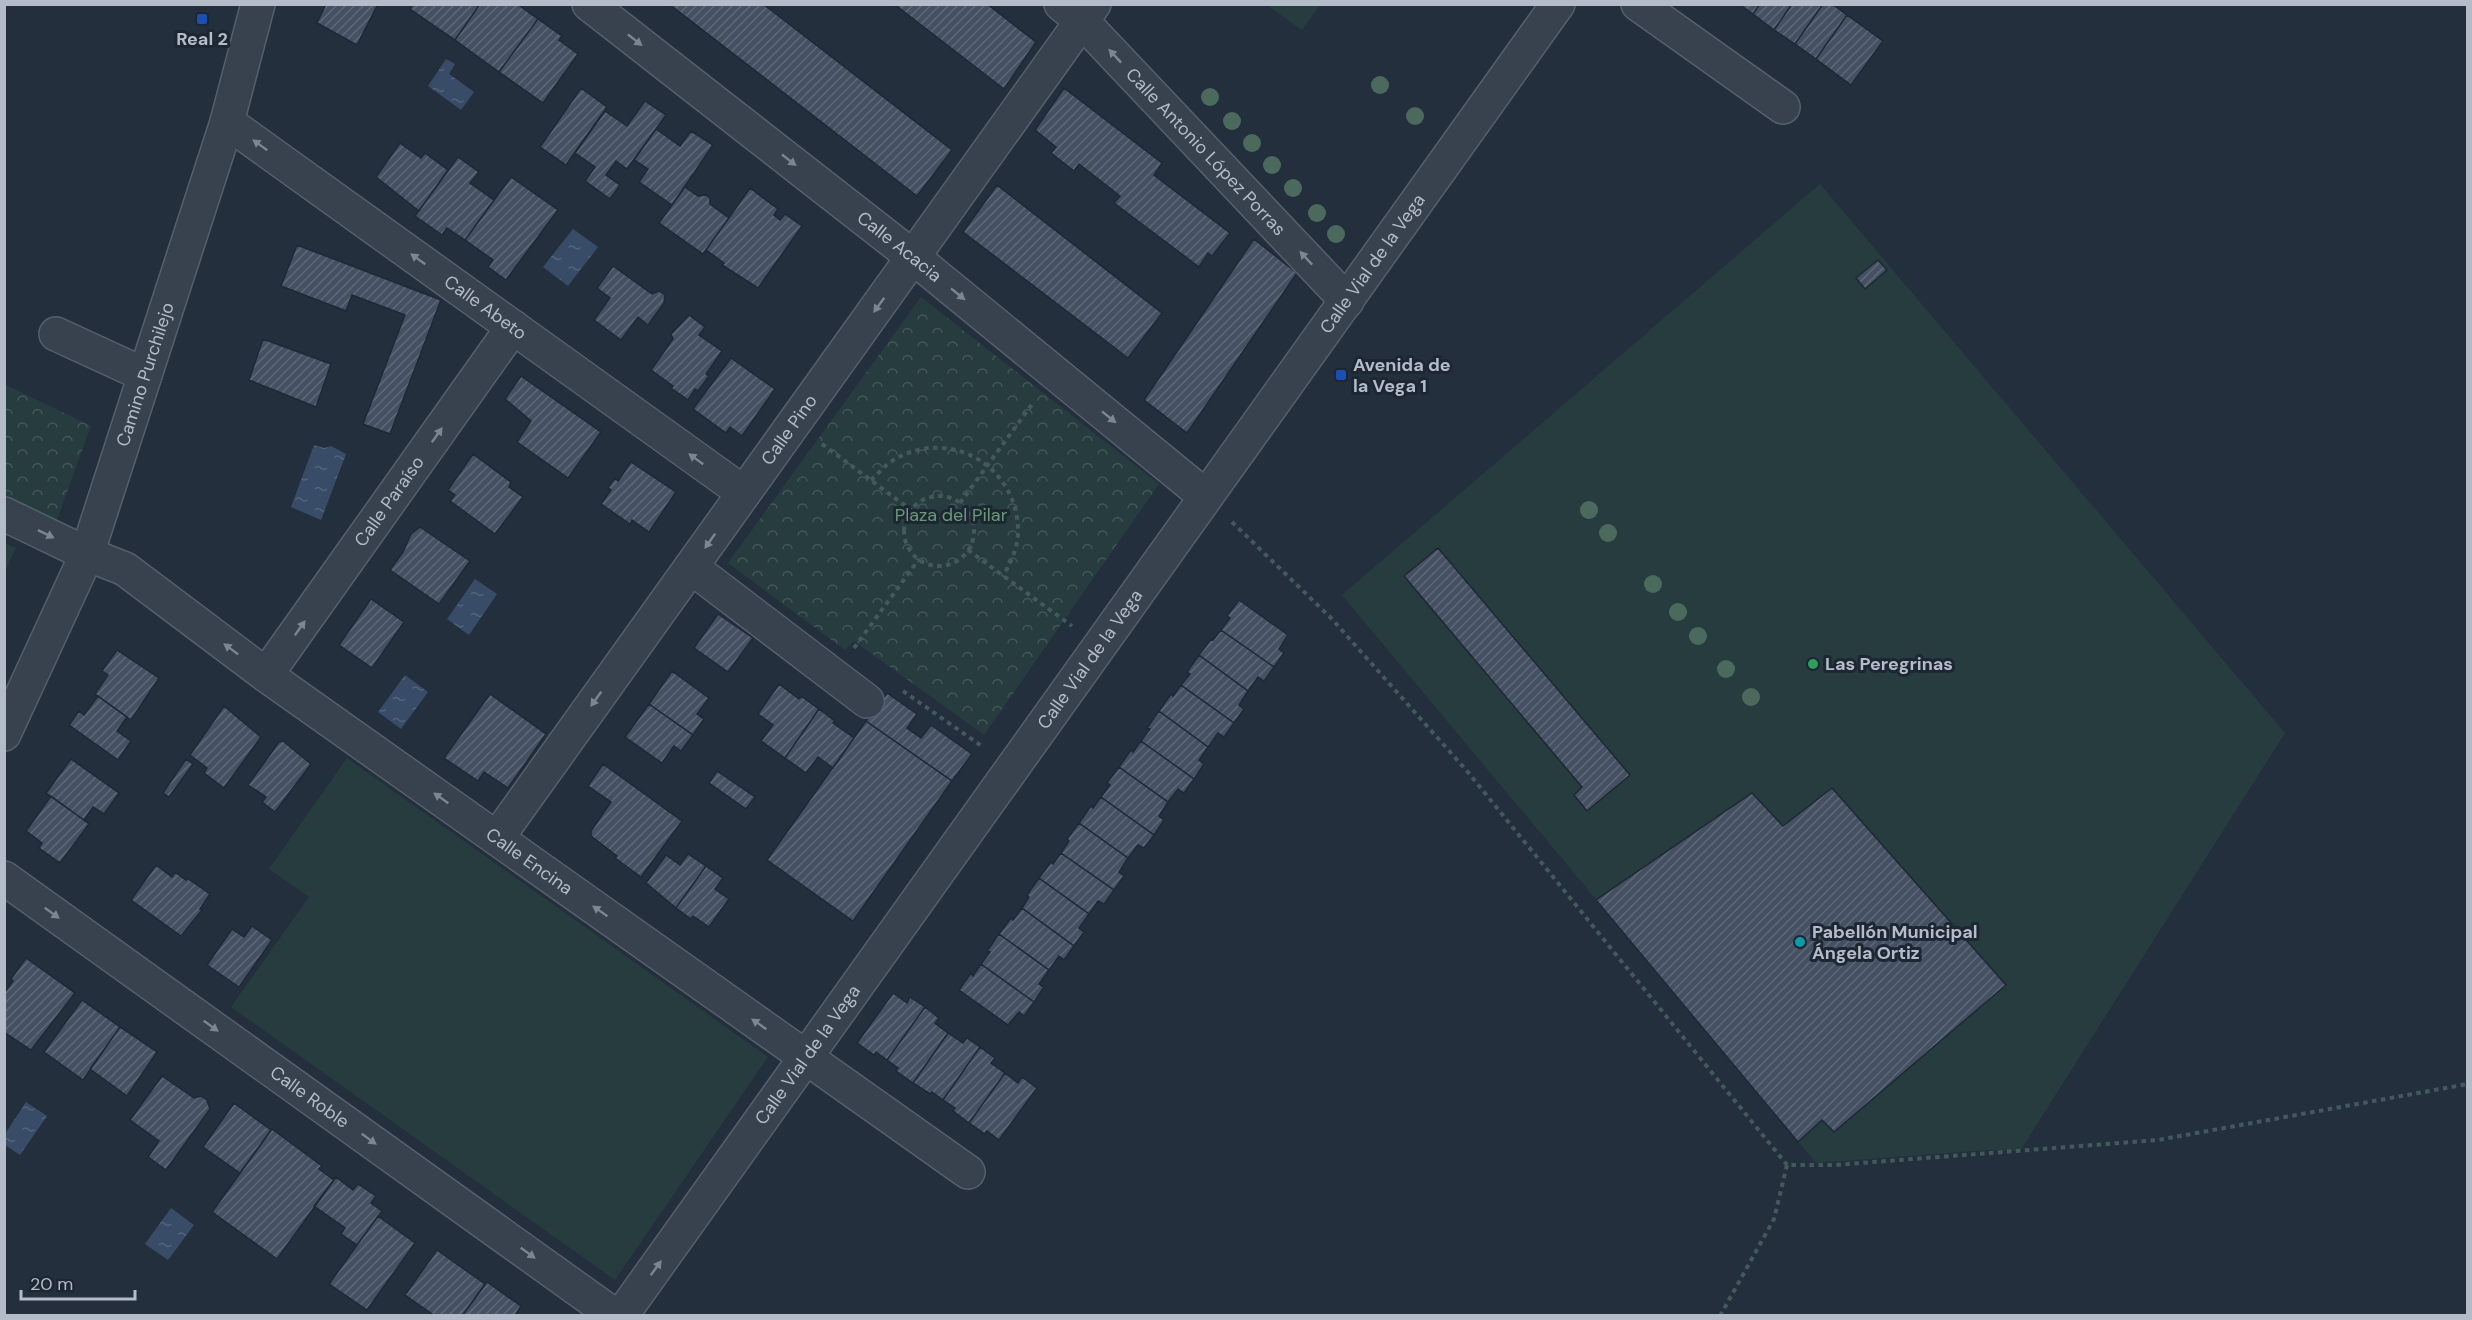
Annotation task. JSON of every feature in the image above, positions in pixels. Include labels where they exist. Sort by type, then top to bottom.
[{"type":"street","name":"Camino Purchilejo","points":[[4,734],[87,554],[227,122],[258,4]]},
{"type":"street","name":"Calle Acacia","points":[[588,4],[913,257],[1205,496]]},
{"type":"street","name":"Calle Vial de la Vega","points":[[621,1316],[1558,4]]},
{"type":"street","points":[[1638,4],[1783,107]]},
{"type":"street","name":"Calle Pino","points":[[497,838],[913,257],[1079,10]]},
{"type":"street","name":"Calle Antonio López Porras","points":[[1079,10],[1347,301]]},
{"type":"street","name":"Calle Abeto","points":[[227,122],[744,493]]},
{"type":"street","name":"Calle Paraíso","points":[[266,675],[513,327]]},
{"type":"street","points":[[56,334],[145,375]]},
{"type":"street","name":"Calle Encina","points":[[4,514],[87,554],[125,569],[266,675],[968,1172]]},
{"type":"street","points":[[691,567],[867,701]]},
{"type":"street","name":"Calle Roble","points":[[4,879],[615,1316]]},
{"type":"path","points":[[960,503],[1055,373]]},
{"type":"path","points":[[794,423],[911,510]]},
{"type":"path","points":[[871,480],[891,462],[914,450],[941,447],[966,452],[988,465],[1006,484],[1015,507],[1018,530],[1014,555],[1003,576]]},
{"type":"path","points":[[940,496],[960,503],[967,510],[974,531],[968,550],[950,564],[940,565],[919,559],[911,552],[904,530],[911,510],[929,497],[940,496]]},
{"type":"path","points":[[1205,496],[1331,618],[1467,771],[1787,1165]]},
{"type":"path","points":[[968,550],[1099,646]]},
{"type":"path","points":[[835,675],[919,559]]},
{"type":"path","points":[[867,701],[884,678],[986,750]]},
{"type":"path","points":[[1787,1165],[1835,1165],[2158,1140],[2468,1084]]},
{"type":"path","points":[[1720,1316],[1774,1219],[1787,1165]]},
{"type":"green space","points":[[1267,5],[1320,5],[1302,30]]},
{"type":"green space","name":"Las Peregrinas","points":[[1820,184],[2285,733],[2020,1151],[1988,1150],[1816,1163],[1342,595]]},
{"type":"green space","name":"Plaza del Pilar","points":[[921,297],[1159,484],[984,735],[854,641],[845,650],[728,563]]},
{"type":"green space","points":[[4,384],[91,426],[56,522],[5,496]]},
{"type":"green space","points":[[5,543],[16,548],[5,571]]},
{"type":"green space","points":[[347,758],[768,1057],[615,1280],[231,1007],[309,897],[269,869]]},
{"type":"water","points":[[446,59],[455,64],[449,74],[474,92],[461,110],[428,86]]},
{"type":"water","points":[[573,229],[598,247],[568,286],[543,267]]},
{"type":"water","points":[[314,445],[324,448],[331,446],[346,454],[321,520],[291,507]]},
{"type":"water","points":[[475,579],[497,594],[469,635],[447,619]]},
{"type":"water","points":[[405,675],[428,692],[401,729],[378,712]]},
{"type":"water","points":[[26,1102],[47,1116],[20,1155],[5,1145],[5,1134]]},
{"type":"water","points":[[171,1208],[194,1225],[168,1260],[145,1244]]},
{"type":"building","points":[[326,4],[378,4],[357,45],[317,23]]},
{"type":"building","points":[[413,4],[480,4],[455,40],[410,9]]},
{"type":"building","points":[[480,4],[517,4],[538,19],[499,72],[455,40]]},
{"type":"building","points":[[669,4],[763,4],[952,150],[917,196]]},
{"type":"building","points":[[894,4],[987,4],[1036,42],[1004,89]]},
{"type":"building","points":[[1739,4],[1760,4],[1753,14]]},
{"type":"building","points":[[1760,4],[1792,4],[1774,30],[1753,14]]},
{"type":"building","points":[[1792,4],[1823,4],[1795,44],[1774,30]]},
{"type":"building","points":[[1823,4],[1832,4],[1847,15],[1816,59],[1795,44]]},
{"type":"building","points":[[1847,15],[1883,41],[1851,85],[1816,59]]},
{"type":"building","points":[[538,19],[562,36],[559,40],[578,54],[543,103],[499,72]]},
{"type":"building","points":[[581,88],[607,107],[566,165],[540,147]]},
{"type":"building","points":[[1064,88],[1162,163],[1154,175],[1230,233],[1212,256],[1208,253],[1199,267],[1114,203],[1120,196],[1079,164],[1074,171],[1051,153],[1056,147],[1035,130]]},
{"type":"building","points":[[645,101],[666,115],[627,169],[616,161],[606,175],[620,185],[610,199],[585,181],[595,167],[575,153],[605,111],[627,126]]},
{"type":"building","points":[[656,129],[680,146],[691,131],[713,145],[672,205],[639,182],[648,169],[634,160]]},
{"type":"building","points":[[400,143],[421,158],[425,153],[448,170],[419,211],[376,177]]},
{"type":"building","points":[[458,157],[479,172],[470,183],[494,200],[465,240],[447,228],[442,235],[415,216]]},
{"type":"building","points":[[511,177],[558,210],[506,280],[488,267],[493,260],[465,240]]},
{"type":"building","points":[[997,185],[1162,313],[1128,358],[963,232]]},
{"type":"building","points":[[685,187],[698,196],[706,195],[710,198],[710,204],[729,218],[703,254],[659,223]]},
{"type":"building","points":[[750,188],[778,209],[774,215],[780,220],[785,214],[802,226],[758,288],[722,265],[724,263],[706,250]]},
{"type":"building","points":[[1254,239],[1297,273],[1187,433],[1144,400]]},
{"type":"building","points":[[297,245],[441,300],[390,434],[363,424],[405,315],[352,295],[346,311],[281,286]]},
{"type":"building","points":[[1878,260],[1887,270],[1865,289],[1856,278]]},
{"type":"building","points":[[613,266],[652,294],[659,291],[665,295],[664,303],[648,325],[638,317],[621,340],[594,320],[610,298],[597,288]]},
{"type":"building","points":[[689,315],[705,327],[699,335],[722,351],[706,374],[709,376],[698,391],[695,389],[688,400],[651,370],[673,339],[671,334]]},
{"type":"building","points":[[263,339],[331,364],[316,407],[249,380]]},
{"type":"building","points":[[731,358],[775,389],[742,436],[730,427],[726,433],[693,409]]},
{"type":"building","points":[[521,376],[601,432],[568,478],[517,442],[531,421],[505,399]]},
{"type":"building","points":[[473,454],[511,482],[509,487],[523,497],[495,534],[450,501],[455,495],[448,490]]},
{"type":"building","points":[[631,462],[676,492],[649,532],[632,520],[630,524],[601,504],[611,490],[608,488],[615,478],[618,481]]},
{"type":"building","points":[[420,527],[470,561],[439,604],[390,570],[403,552],[411,534]]},
{"type":"building","points":[[1438,548],[1630,775],[1587,811],[1574,795],[1582,787],[1404,576]]},
{"type":"building","points":[[371,599],[404,622],[372,668],[339,645]]},
{"type":"building","points":[[1239,600],[1288,635],[1279,649],[1284,653],[1274,667],[1221,630],[1230,618],[1227,616]]},
{"type":"building","points":[[718,614],[753,638],[728,672],[694,648]]},
{"type":"building","points":[[1221,630],[1274,667],[1264,681],[1258,677],[1248,691],[1199,655]]},
{"type":"building","points":[[117,650],[159,678],[131,720],[95,694],[108,675],[102,671]]},
{"type":"building","points":[[1199,655],[1248,691],[1239,705],[1244,709],[1234,723],[1181,685],[1190,674],[1187,672]]},
{"type":"building","points":[[672,671],[709,698],[697,714],[704,719],[693,735],[649,704]]},
{"type":"building","points":[[779,684],[799,699],[801,696],[819,709],[785,758],[761,741],[773,725],[758,714]]},
{"type":"building","points":[[1181,685],[1234,723],[1224,737],[1218,733],[1208,747],[1159,711],[1171,694],[1173,696]]},
{"type":"building","points":[[887,693],[917,714],[907,728],[921,738],[931,725],[972,754],[952,781],[866,721]]},
{"type":"building","points":[[490,694],[546,734],[508,788],[484,772],[478,781],[444,758]]},
{"type":"building","points":[[98,696],[127,717],[117,731],[131,741],[118,760],[69,725],[79,711],[84,715]]},
{"type":"building","points":[[649,704],[693,735],[681,751],[674,746],[662,763],[625,737]]},
{"type":"building","points":[[224,706],[261,737],[224,788],[204,773],[207,768],[190,755]]},
{"type":"building","points":[[819,709],[835,721],[833,723],[854,738],[833,768],[818,757],[806,773],[785,758]]},
{"type":"building","points":[[1159,711],[1208,747],[1199,760],[1204,764],[1194,779],[1141,741]]},
{"type":"building","points":[[866,721],[952,781],[853,921],[767,860]]},
{"type":"building","points":[[283,741],[311,764],[275,812],[262,802],[266,797],[248,785],[279,742]]},
{"type":"building","points":[[1141,741],[1194,779],[1184,793],[1178,789],[1168,802],[1119,767],[1131,750],[1133,752]]},
{"type":"building","points":[[71,759],[119,793],[104,814],[93,807],[84,820],[46,793]]},
{"type":"building","points":[[186,759],[193,764],[169,797],[163,793]]},
{"type":"building","points":[[603,764],[682,821],[641,877],[591,836],[591,831],[611,802],[588,786]]},
{"type":"building","points":[[1119,767],[1168,802],[1159,816],[1164,820],[1154,835],[1101,797],[1110,785],[1107,783]]},
{"type":"building","points":[[717,771],[755,797],[746,809],[709,783]]},
{"type":"building","name":"Pabellón Municipal Ángela Ortiz","points":[[1832,788],[2006,985],[1834,1132],[1822,1120],[1798,1142],[1596,900],[1752,793],[1783,826]]},
{"type":"building","points":[[51,796],[89,824],[60,863],[39,848],[42,843],[26,831]]},
{"type":"building","points":[[1101,797],[1154,835],[1144,848],[1138,845],[1128,858],[1079,823],[1091,806],[1093,808]]},
{"type":"building","points":[[1079,823],[1128,858],[1119,872],[1124,876],[1114,890],[1061,853],[1069,841],[1067,839]]},
{"type":"building","points":[[1061,853],[1114,890],[1104,904],[1098,901],[1089,914],[1039,878]]},
{"type":"building","points":[[688,854],[706,866],[676,908],[646,883],[666,855],[680,865]]},
{"type":"building","points":[[156,865],[172,877],[175,872],[186,880],[187,878],[210,894],[200,909],[202,910],[181,936],[131,900]]},
{"type":"building","points":[[706,866],[723,878],[715,889],[729,899],[709,927],[693,916],[691,919],[676,908]]},
{"type":"building","points":[[1039,878],[1089,914],[1079,928],[1084,932],[1074,946],[1022,908],[1029,897],[1027,895]]},
{"type":"building","points":[[1022,908],[1074,946],[1064,960],[1059,956],[1049,970],[999,934]]},
{"type":"building","points":[[252,926],[272,940],[239,987],[207,965],[232,929],[244,937]]},
{"type":"building","points":[[999,934],[1049,970],[1039,984],[1044,987],[1034,1002],[981,964]]},
{"type":"building","points":[[26,958],[75,993],[31,1050],[4,1032],[4,993]]},
{"type":"building","points":[[981,964],[1034,1002],[1024,1016],[1019,1012],[1008,1025],[959,990],[971,973],[973,976]]},
{"type":"building","points":[[893,993],[907,1003],[910,997],[925,1007],[887,1060],[876,1052],[874,1055],[857,1043]]},
{"type":"building","points":[[82,1000],[120,1027],[83,1080],[44,1052]]},
{"type":"building","points":[[925,1007],[939,1018],[935,1023],[948,1033],[913,1083],[896,1071],[898,1068],[887,1060]]},
{"type":"building","points":[[120,1027],[157,1052],[127,1096],[90,1069]]},
{"type":"building","points":[[948,1033],[963,1043],[967,1038],[980,1047],[943,1100],[913,1083]]},
{"type":"building","points":[[980,1047],[995,1058],[991,1063],[1005,1073],[969,1123],[953,1111],[955,1108],[943,1100]]},
{"type":"building","points":[[1005,1073],[1018,1083],[1022,1077],[1037,1088],[999,1140],[987,1131],[985,1134],[969,1123]]},
{"type":"building","points":[[162,1076],[194,1098],[201,1096],[207,1100],[210,1109],[166,1170],[148,1157],[159,1141],[130,1120]]},
{"type":"building","points":[[234,1103],[271,1130],[240,1173],[203,1147]]},
{"type":"building","points":[[272,1129],[322,1166],[319,1169],[334,1180],[277,1259],[212,1212]]},
{"type":"building","points":[[336,1177],[353,1190],[358,1184],[376,1196],[371,1203],[382,1211],[357,1245],[341,1234],[345,1228],[314,1206]]},
{"type":"building","points":[[378,1216],[415,1243],[367,1310],[329,1284]]},
{"type":"building","points":[[437,1250],[485,1284],[462,1316],[435,1316],[405,1295]]},
{"type":"building","points":[[487,1282],[521,1306],[515,1316],[462,1316]]},
{"type":"place","name":"Real 2","points":[[202,19]]},
{"type":"place","name":"Avenida de la Vega 1","points":[[1341,375]]},
{"type":"place","name":"Las Peregrinas","points":[[1813,664]]},
{"type":"place","name":"Pabellón Municipal Ángela Ortiz","points":[[1800,942]]}]
